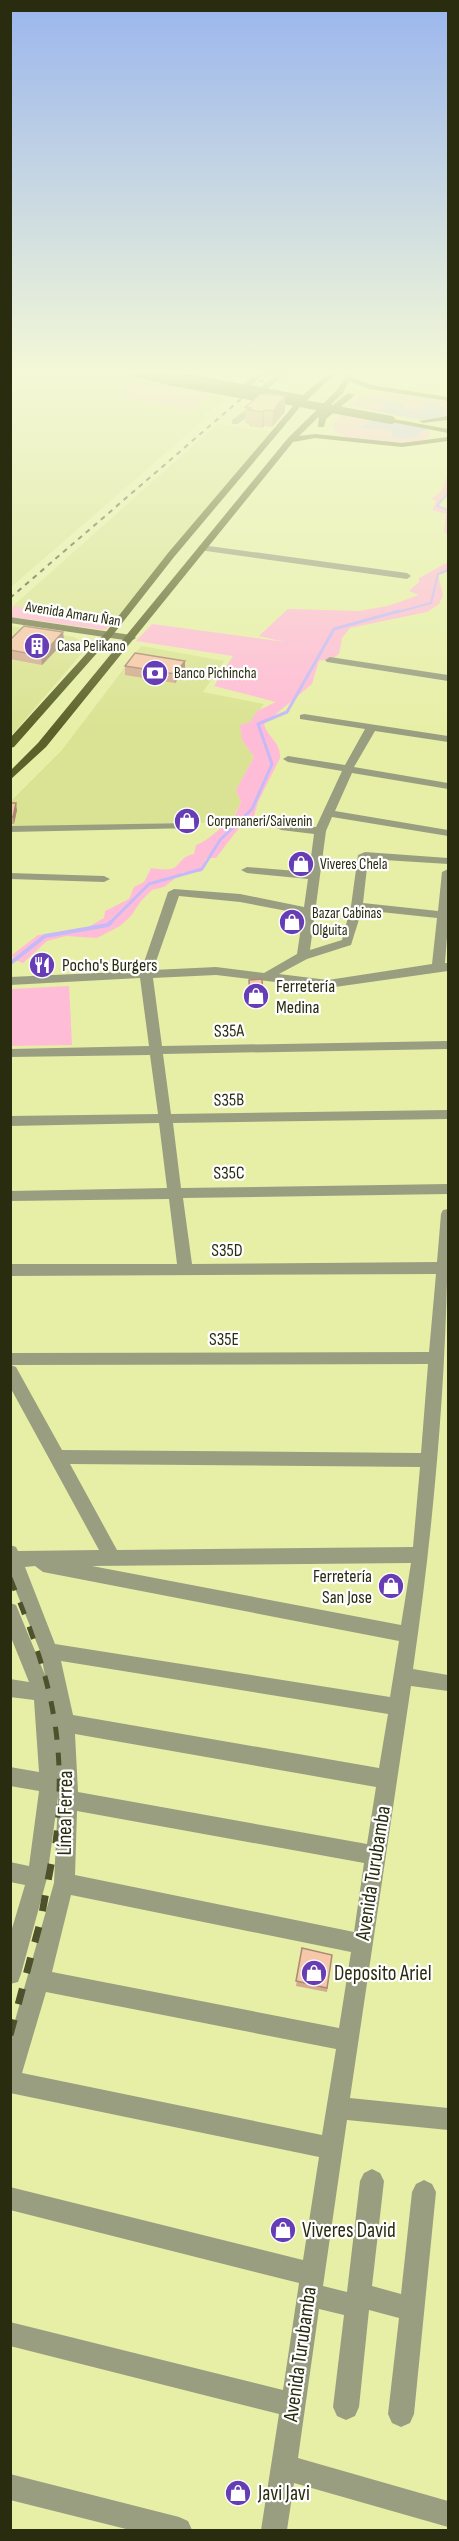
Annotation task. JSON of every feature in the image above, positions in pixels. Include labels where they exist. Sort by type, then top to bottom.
[{"type":"main road","points":[[10,745],[107,637],[223,493]]},
{"type":"main road","points":[[10,777],[42,745],[129,641],[248,493]]},
{"type":"main road","name":"Avenida Amaru Ñan","points":[[10,620],[129,641]]},
{"type":"main road","name":"Avenida Amaru Ñan","points":[[10,626],[107,637]]},
{"type":"street","points":[[202,548],[407,576]]},
{"type":"street","points":[[330,660],[448,678]]},
{"type":"street","points":[[304,717],[448,739]]},
{"type":"street","points":[[303,956],[320,831],[348,769],[371,728]]},
{"type":"street","points":[[288,759],[448,786]]},
{"type":"street","points":[[327,813],[448,833]]},
{"type":"street","points":[[10,829],[191,826]]},
{"type":"street","points":[[280,827],[320,831]]},
{"type":"street","points":[[267,976],[303,956],[347,942],[357,906],[362,857],[365,855],[448,861]]},
{"type":"street","points":[[247,870],[314,876]]},
{"type":"street","points":[[10,981],[216,971],[328,984],[443,967],[448,872]]},
{"type":"street","points":[[10,876],[105,879]]},
{"type":"street","points":[[185,1269],[146,974],[174,892],[240,898],[308,910]]},
{"type":"street","points":[[357,906],[445,915]]},
{"type":"street","name":"S35A","points":[[10,1053],[448,1045]]},
{"type":"street","name":"S35B","points":[[10,1122],[448,1114]]},
{"type":"street","name":"S35C","points":[[10,1196],[448,1189]]},
{"type":"street","name":"Avenida Turubamba","points":[[274,2530],[421,1555],[448,1214]]},
{"type":"street","name":"S35D","points":[[10,1270],[444,1268]]},
{"type":"street","name":"S35E","points":[[10,1359],[437,1358]]},
{"type":"street","points":[[10,1371],[112,1557]]},
{"type":"street","points":[[58,1457],[429,1460]]},
{"type":"street","points":[[11,1557],[421,1555]]},
{"type":"street","points":[[11,1557],[409,1635]]},
{"type":"street","name":"Línea Ferrea","points":[[10,2075],[39,1980],[63,1883],[68,1800],[65,1724],[49,1651],[11,1557]]},
{"type":"street","name":"Línea Ferrea","points":[[10,1611],[43,1693],[50,1784],[37,1878],[10,1974]]},
{"type":"street","points":[[49,1651],[398,1707]]},
{"type":"street","points":[[402,1676],[448,1683]]},
{"type":"street","points":[[10,1688],[43,1693]]},
{"type":"street","points":[[65,1724],[387,1779]]},
{"type":"street","points":[[10,1776],[50,1784]]},
{"type":"street","points":[[68,1800],[375,1855]]},
{"type":"street","points":[[10,1872],[37,1878]]},
{"type":"street","points":[[63,1883],[362,1944]]},
{"type":"street","points":[[39,1980],[347,2040]]},
{"type":"street","points":[[10,2082],[332,2148]]},
{"type":"street","points":[[338,2108],[448,2119]]},
{"type":"street","points":[[346,2407],[372,2181]]},
{"type":"street","points":[[401,2414],[424,2192]]},
{"type":"street","points":[[10,2198],[310,2284],[359,2301],[412,2309]]},
{"type":"street","points":[[10,2334],[292,2405]]},
{"type":"street","points":[[284,2467],[448,2514]]},
{"type":"street","points":[[10,2487],[179,2530]]},
{"type":"shaded area","points":[[11,493],[120,493],[11,587]]},
{"type":"shaded area","points":[[140,493],[225,493],[115,620],[13,606]]},
{"type":"shaded area","points":[[440,493],[448,493],[448,497],[437,505],[448,509],[448,536],[444,531],[446,514],[432,510],[436,501],[431,499]]},
{"type":"shaded area","points":[[448,562],[448,572],[438,575],[443,595],[439,604],[427,612],[350,628],[342,638],[339,654],[332,659],[319,661],[312,684],[264,724],[278,748],[280,758],[258,802],[254,816],[239,828],[216,858],[206,858],[201,872],[183,872],[164,887],[152,890],[120,926],[97,938],[66,936],[47,941],[23,963],[15,960],[12,955],[38,935],[83,930],[104,918],[105,911],[129,899],[134,887],[144,882],[151,868],[175,868],[187,856],[194,854],[196,845],[232,822],[241,802],[236,790],[254,757],[242,740],[240,725],[250,722],[257,711],[276,702],[214,686],[233,656],[136,641],[152,624],[285,642],[259,636],[288,609],[359,611],[388,606],[419,595],[409,591],[419,582],[419,578]]},
{"type":"shaded area","points":[[13,606],[115,620],[105,630],[11,617]]},
{"type":"shaded area","points":[[11,626],[74,637],[88,646],[11,736]]},
{"type":"shaded area","name":"Banco Pichincha","points":[[141,646],[224,661],[203,692],[264,704],[250,722],[242,740],[254,757],[236,790],[241,802],[231,822],[11,827],[11,801],[62,750]]},
{"type":"shaded area","points":[[69,986],[72,1045],[11,1046],[11,989]]},
{"type":"building","points":[[24,626],[63,632],[41,656],[10,650],[10,640]]},
{"type":"building","points":[[135,653],[185,661],[175,674],[125,666]]},
{"type":"building","points":[[10,803],[16,803],[13,817],[10,817]]},
{"type":"building","name":"Ferretería Medina","points":[[262,979],[263,998],[250,999],[249,980]]},
{"type":"building","name":"Deposito Ariel","points":[[302,1948],[332,1955],[327,1988],[296,1981]]},
{"type":"waterway","points":[[448,493],[437,506],[448,510]]},
{"type":"waterway","points":[[394,613],[431,603],[438,574],[448,570]]},
{"type":"waterway","points":[[12,962],[45,936],[108,925],[149,884],[202,869],[220,840],[252,809],[272,764],[258,724],[287,712],[334,629],[399,611]]},
{"type":"railway","points":[[10,598],[132,493]]},
{"type":"railway","points":[[10,1578],[36,1648],[53,1713],[58,1746],[59,1780],[58,1817],[53,1856]]},
{"type":"railway","points":[[10,2035],[41,1919],[53,1854]]},
{"type":"place","name":"Casa Pelikano","points":[[37,646]]},
{"type":"place","name":"Banco Pichincha","points":[[155,673]]},
{"type":"place","name":"Corpmaneri/Saivenin","points":[[187,821]]},
{"type":"place","name":"Viveres Chela","points":[[301,864]]},
{"type":"place","name":"Bazar Cabinas Olguita","points":[[292,922]]},
{"type":"place","name":"Pocho's Burgers","points":[[42,965]]},
{"type":"place","name":"Ferretería Medina","points":[[256,996]]},
{"type":"place","name":"Ferretería San Jose","points":[[391,1586]]},
{"type":"place","name":"Deposito Ariel","points":[[314,1973]]},
{"type":"place","name":"Viveres David","points":[[283,2230]]},
{"type":"place","name":"Javi Javi","points":[[238,2493]]}]
